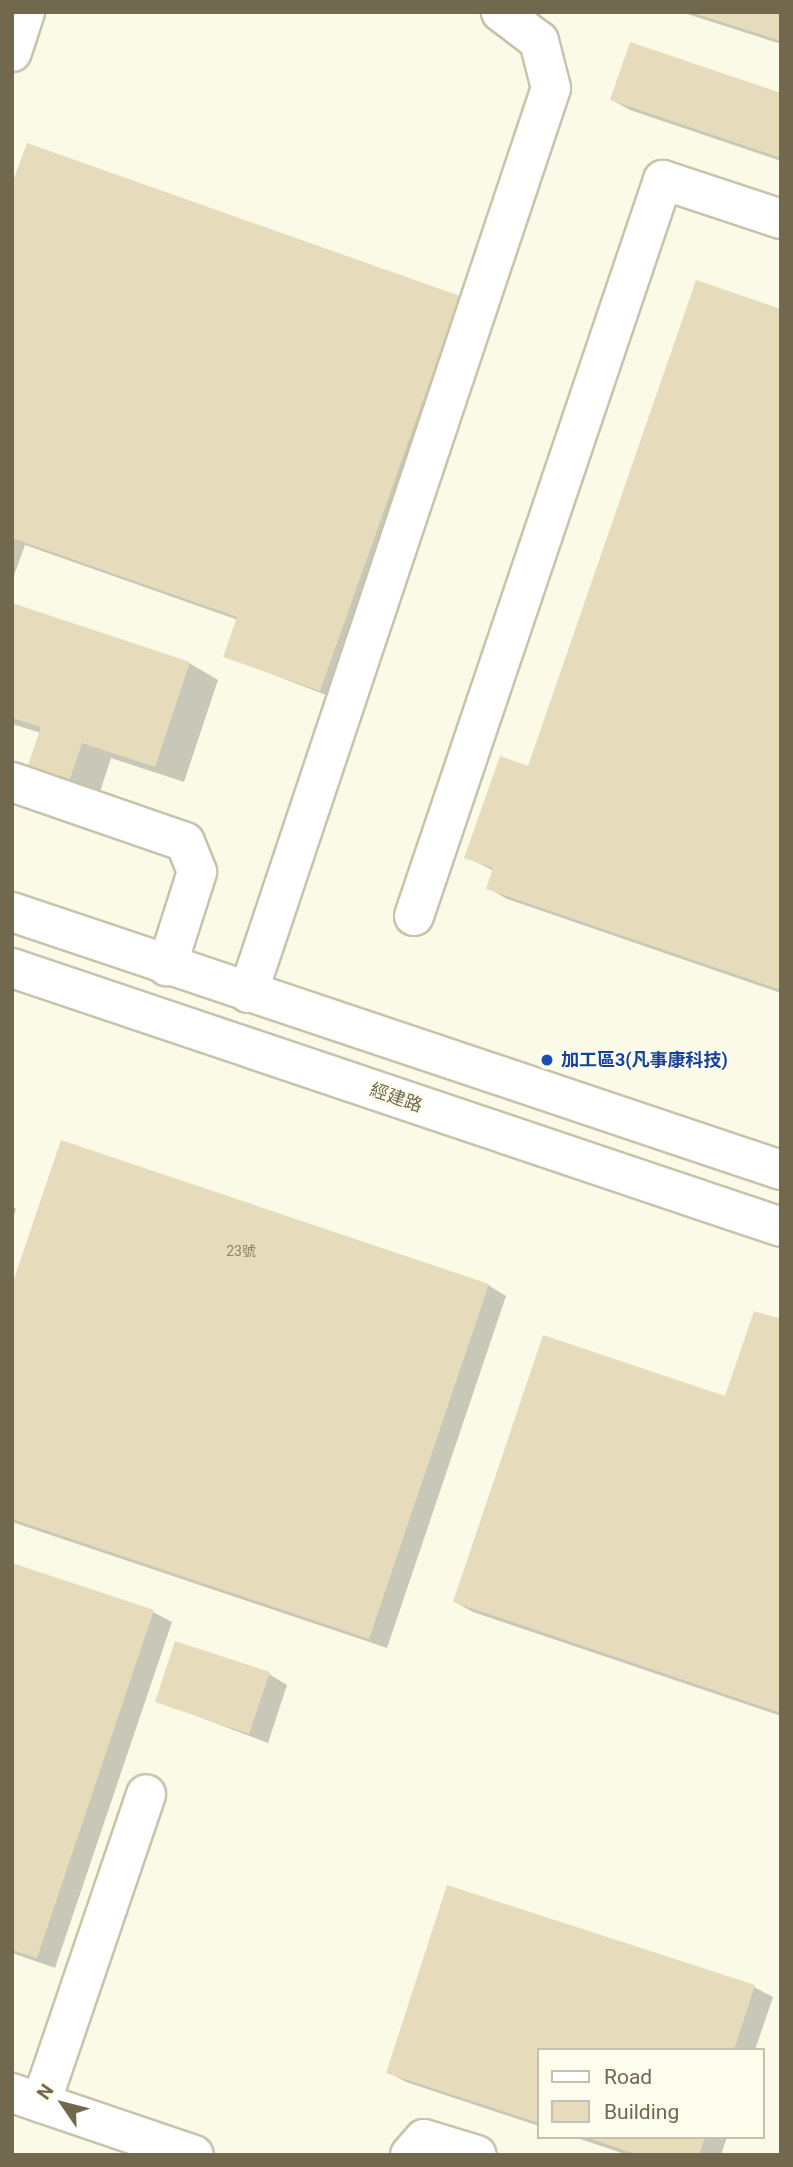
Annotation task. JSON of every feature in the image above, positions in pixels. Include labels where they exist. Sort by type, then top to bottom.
[{"type":"street","points":[[12,52],[25,12]]},
{"type":"street","points":[[248,993],[551,88],[539,41],[500,12]]},
{"type":"street","points":[[414,916],[663,180],[781,219]]},
{"type":"street","points":[[12,782],[185,842],[197,872],[167,966]]},
{"type":"street","points":[[12,912],[781,1170]]},
{"type":"street","name":"經建路","points":[[12,968],[781,1227]]},
{"type":"street","points":[[146,1794],[26,2098],[194,2155]]},
{"type":"street","points":[[410,2155],[424,2139],[477,2155]]},
{"type":"building","points":[[693,12],[781,12],[781,41],[693,13]]},
{"type":"building","points":[[630,42],[781,93],[781,158],[610,100]]},
{"type":"building","points":[[27,143],[460,296],[320,691],[223,657],[237,617],[12,538],[12,184]]},
{"type":"building","points":[[696,280],[781,309],[781,990],[486,889],[493,868],[464,858],[500,756],[528,766]]},
{"type":"building","points":[[12,603],[190,662],[155,767],[82,743],[68,785],[26,771],[41,727],[12,718]]},
{"type":"building","points":[[61,1140],[489,1284],[369,1639],[12,1519],[12,1285]]},
{"type":"building","points":[[754,1311],[781,1319],[781,1713],[453,1602],[543,1335],[725,1396]]},
{"type":"building","points":[[12,1563],[154,1610],[37,1958],[12,1950]]},
{"type":"building","points":[[175,1641],[270,1672],[249,1734],[155,1702]]},
{"type":"building","points":[[447,1885],[755,1985],[735,2048],[538,2048],[538,2123],[386,2073]]},
{"type":"building","points":[[592,2139],[704,2139],[699,2155],[638,2155]]},
{"type":"place","name":"加工區3(凡事康科技)","points":[[547,1060]]}]
